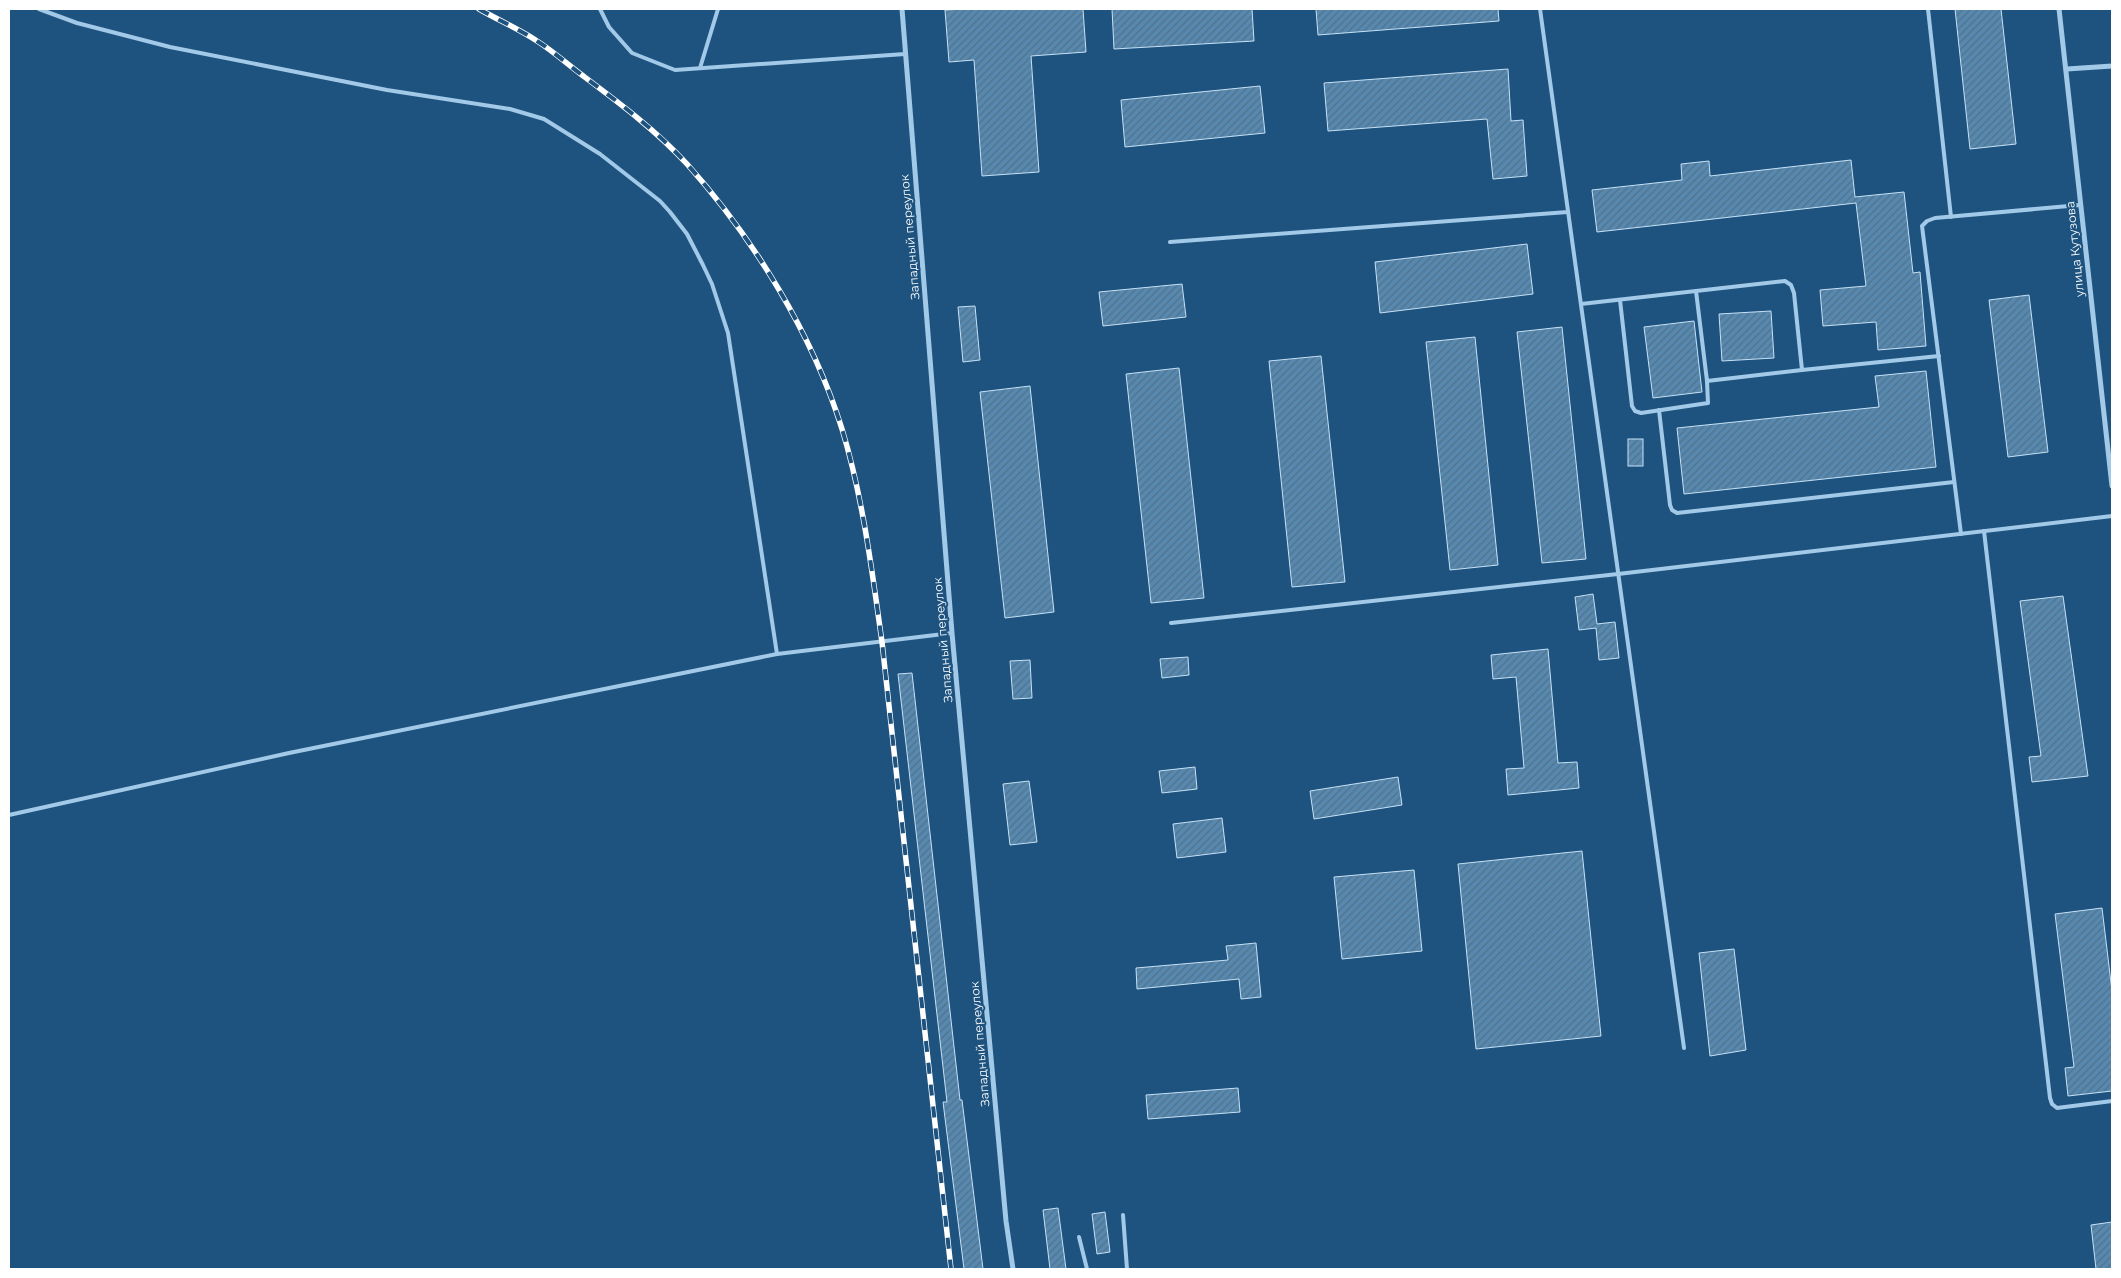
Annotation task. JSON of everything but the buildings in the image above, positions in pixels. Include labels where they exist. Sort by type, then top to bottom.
[{"type":"street","name":"Западный переулок","points":[[902,9],[952,633],[1006,1221],[1013,1269]]},
{"type":"street","name":"улица Кутузова","points":[[2059,9],[2112,486]]},
{"type":"street","points":[[2067,70],[2112,66]]},
{"type":"lane","points":[[39,9],[77,23],[170,47],[387,90],[510,108],[552,124],[600,154],[660,201],[687,234],[712,284],[728,332],[776,654]]},
{"type":"lane","points":[[600,9],[609,26],[632,54],[675,70],[905,54]]},
{"type":"lane","points":[[700,68],[718,9]]},
{"type":"lane","points":[[1540,9],[1684,1048]]},
{"type":"lane","points":[[1928,9],[1951,217]]},
{"type":"lane","points":[[1961,534],[1922,226],[1927,220],[2080,205]]},
{"type":"lane","points":[[1170,242],[1568,212]]},
{"type":"lane","points":[[1581,304],[1785,282],[1790,284],[1794,293],[1802,370]]},
{"type":"lane","points":[[1620,300],[1632,406],[1634,411],[1659,410],[1708,403],[1696,291]]},
{"type":"lane","points":[[1707,380],[1938,356]]},
{"type":"lane","points":[[1659,410],[1670,505],[1672,510],[1677,513],[1954,482]]},
{"type":"lane","points":[[1171,623],[1618,574],[2112,516]]},
{"type":"lane","points":[[1984,531],[2050,1098],[2052,1104],[2058,1108],[2112,1101]]},
{"type":"lane","points":[[9,815],[289,753],[776,654],[952,633]]},
{"type":"lane","points":[[1123,1215],[1127,1269]]},
{"type":"lane","points":[[1079,1237],[1087,1269]]},
{"type":"railway","points":[[479,9],[523,32],[549,49],[637,117],[687,164],[712,193],[758,255],[797,323],[815,358],[829,393],[842,429],[856,481],[882,642],[951,1269]]}]
